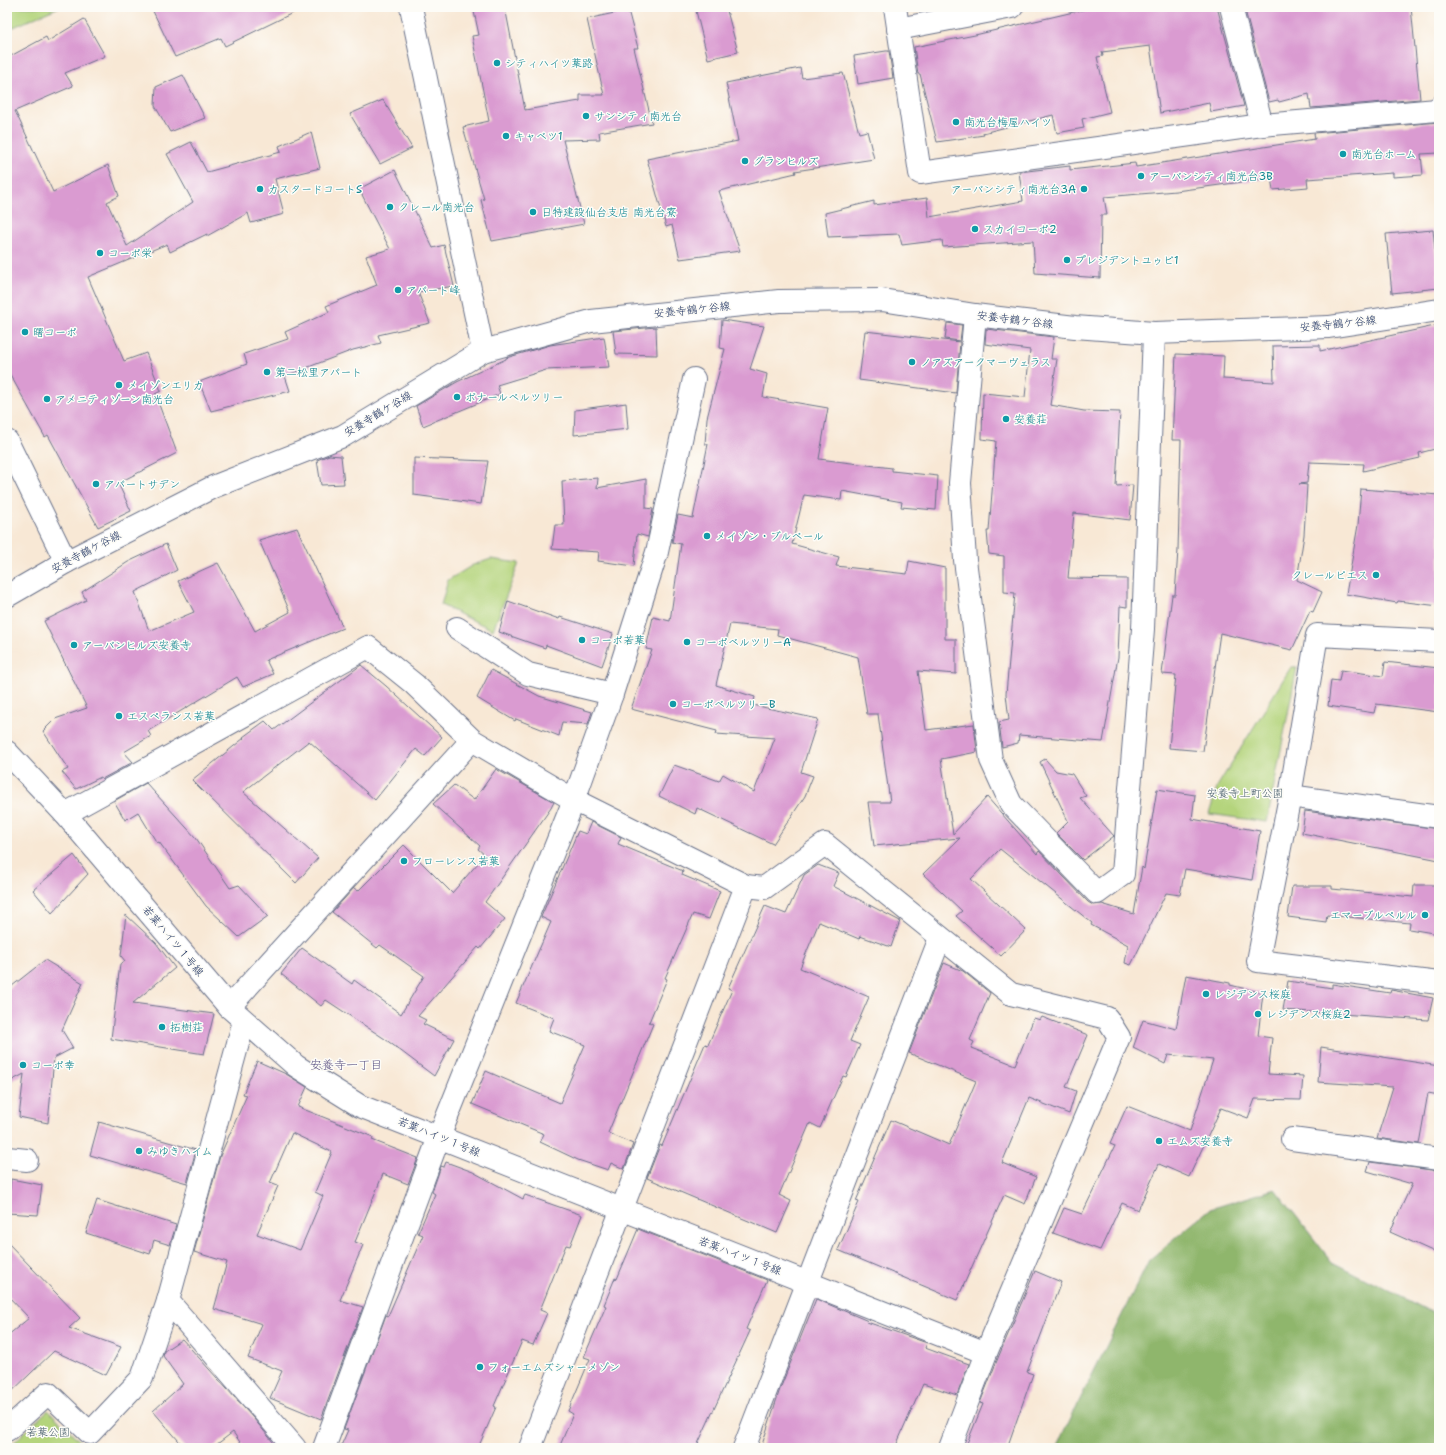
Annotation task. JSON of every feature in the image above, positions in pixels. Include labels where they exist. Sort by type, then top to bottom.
[{"type":"street","points":[[411,7],[483,351]]},
{"type":"street","points":[[895,7],[920,173],[1262,125],[1437,110],[1439,107]]},
{"type":"street","points":[[898,29],[1012,7]]},
{"type":"street","points":[[1230,7],[1262,125]]},
{"type":"street","name":"安養寺鶴ケ谷線","points":[[7,596],[66,562],[213,487],[343,436],[483,351],[591,321],[780,301],[882,300],[974,315],[1075,327],[1154,333],[1329,327],[1439,310]]},
{"type":"street","points":[[974,315],[960,482],[964,560],[991,760],[1011,804],[1097,893],[1123,874],[1143,629],[1154,333]]},
{"type":"street","points":[[324,1448],[439,1138],[574,800],[612,694],[657,552],[694,379]]},
{"type":"street","points":[[7,441],[66,562]]},
{"type":"street","points":[[456,628],[528,674],[612,694]]},
{"type":"street","points":[[1439,641],[1317,635],[1290,796],[1258,961],[1439,982]]},
{"type":"street","points":[[65,814],[368,647],[414,684],[472,740],[574,800],[746,886],[764,888],[825,844],[1011,994],[1107,1018],[1119,1037],[986,1352],[950,1448]]},
{"type":"street","points":[[229,1007],[472,740]]},
{"type":"street","name":"若葉ハイツ１号線","points":[[7,752],[65,814],[229,1007],[244,1022],[296,1066],[360,1106],[986,1352]]},
{"type":"street","points":[[1290,796],[1439,817]]},
{"type":"street","points":[[530,1448],[746,886]]},
{"type":"street","points":[[744,1448],[940,938]]},
{"type":"street","points":[[7,1430],[48,1393],[91,1441],[142,1378],[168,1301],[244,1022]]},
{"type":"street","points":[[1292,1139],[1439,1158]]},
{"type":"street","points":[[168,1301],[295,1448]]},
{"type":"green space","points":[[7,7],[59,7],[7,30]]},
{"type":"green space","points":[[491,559],[519,563],[493,630],[441,605],[448,580],[473,565]]},
{"type":"green space","name":"安養寺上町公園","points":[[1291,667],[1297,667],[1267,822],[1209,814],[1218,785]]},
{"type":"green space","points":[[1275,1189],[1332,1262],[1439,1316],[1439,1448],[1056,1448],[1149,1260],[1210,1209]]},
{"type":"green space","name":"若葉公園","points":[[48,1410],[84,1445],[84,1448],[8,1448]]},
{"type":"building","points":[[151,7],[305,7],[225,46],[221,38],[175,57]]},
{"type":"building","points":[[473,7],[505,7],[525,110],[580,101],[580,95],[604,95],[587,19],[628,10],[638,48],[634,48],[652,123],[599,132],[600,139],[563,140],[584,224],[492,241],[481,200],[484,199],[463,127],[489,121],[472,36],[479,35]]},
{"type":"building","points":[[713,7],[726,7],[738,52],[708,59],[696,11]]},
{"type":"building","points":[[1095,7],[1217,7],[1244,106],[1211,112],[1209,103],[1160,113],[1150,46],[1102,52],[1103,56],[1097,57],[1110,112],[1082,119],[1084,128],[1057,133],[1053,115],[983,133],[984,135],[937,142],[920,74],[918,74],[914,47],[975,35]]},
{"type":"building","points":[[1250,7],[1411,7],[1420,99],[1311,108],[1309,94],[1279,102],[1278,100],[1269,102],[1245,10]]},
{"type":"building","points":[[84,19],[105,56],[65,73],[73,86],[15,111],[53,192],[108,165],[119,196],[107,202],[127,246],[193,202],[167,154],[191,142],[207,172],[281,152],[279,146],[311,132],[320,168],[275,179],[284,214],[251,223],[248,213],[207,236],[207,234],[170,252],[167,244],[88,277],[124,361],[146,353],[161,391],[155,394],[177,453],[118,483],[131,511],[98,527],[48,435],[45,437],[7,369],[7,58],[46,37],[48,41]]},
{"type":"building","points":[[889,51],[893,78],[858,84],[854,56]]},
{"type":"building","points":[[800,68],[802,78],[843,73],[859,133],[867,131],[874,159],[795,171],[796,173],[719,191],[740,251],[680,259],[672,225],[666,227],[647,159],[738,141],[726,83]]},
{"type":"building","points":[[183,75],[205,118],[170,132],[155,106],[156,87]]},
{"type":"building","points":[[383,100],[412,148],[380,164],[350,114]]},
{"type":"building","points":[[1439,122],[1439,153],[1421,154],[1423,175],[1393,177],[1393,173],[1307,179],[1308,187],[1273,190],[1271,178],[1176,191],[1104,197],[1107,215],[1101,215],[1100,278],[1035,273],[1033,241],[943,247],[942,240],[902,245],[899,234],[828,237],[825,213],[874,201],[874,205],[927,198],[929,217],[1023,201],[1019,172],[1070,166],[1070,170],[1135,163],[1136,167],[1315,139],[1314,133]]},
{"type":"building","points":[[395,170],[433,248],[444,245],[454,286],[418,292],[430,323],[378,335],[381,343],[353,350],[285,376],[290,391],[211,411],[199,382],[247,364],[244,354],[288,339],[285,332],[329,312],[326,306],[377,285],[366,256],[390,249],[359,189]]},
{"type":"building","points":[[1433,230],[1439,288],[1392,293],[1386,234]]},
{"type":"building","points":[[722,320],[764,326],[750,369],[767,374],[763,397],[828,408],[819,459],[892,468],[892,471],[938,476],[936,510],[901,507],[902,502],[842,491],[841,500],[804,495],[792,544],[839,557],[836,566],[907,574],[909,561],[945,568],[945,639],[956,639],[956,674],[918,671],[926,730],[974,724],[977,752],[941,759],[953,834],[987,797],[1037,854],[1039,851],[1088,902],[1093,905],[1102,904],[1134,914],[1142,867],[1144,869],[1157,789],[1195,795],[1192,819],[1260,831],[1252,880],[1185,869],[1180,895],[1166,893],[1131,965],[1125,963],[1128,945],[1091,925],[1092,923],[1000,849],[971,879],[1026,930],[1001,956],[956,916],[962,911],[923,874],[960,838],[874,846],[868,802],[890,802],[878,714],[867,714],[858,657],[777,635],[778,629],[730,624],[716,685],[755,697],[753,705],[818,719],[801,772],[813,776],[805,796],[773,844],[697,808],[695,814],[659,796],[674,765],[719,781],[723,774],[754,792],[775,738],[716,734],[717,731],[631,709],[652,650],[646,649],[653,617],[670,621],[681,544],[672,542],[678,515],[693,518],[708,444],[705,444],[707,418],[725,349],[720,348]]},
{"type":"building","points":[[947,323],[962,325],[960,341],[945,339]]},
{"type":"building","points":[[1439,325],[1439,448],[1419,453],[1420,458],[1363,471],[1364,464],[1309,462],[1307,483],[1299,484],[1307,485],[1304,535],[1297,580],[1322,592],[1313,612],[1310,611],[1292,650],[1220,633],[1203,751],[1169,748],[1176,675],[1162,674],[1172,595],[1175,595],[1178,550],[1181,440],[1172,440],[1176,354],[1224,356],[1223,379],[1274,382],[1273,346],[1320,345],[1320,351]]},
{"type":"building","points":[[656,327],[657,355],[616,354],[613,331]]},
{"type":"building","points":[[986,329],[1054,337],[1051,359],[1057,359],[1050,405],[1084,411],[1120,412],[1116,486],[1133,485],[1130,520],[1074,513],[1068,578],[1127,579],[1127,607],[1120,606],[1118,657],[1103,742],[1019,735],[1018,743],[1002,747],[999,722],[1009,720],[1006,694],[1015,593],[1004,592],[1004,556],[989,554],[987,531],[989,531],[996,441],[982,439],[983,393],[1025,397],[1030,350],[985,344]]},
{"type":"building","name":"ノアズアークマーヴェラス","points":[[865,331],[960,342],[956,393],[859,380]]},
{"type":"building","points":[[604,337],[609,367],[546,370],[497,385],[500,394],[423,426],[416,406],[457,382],[506,358],[550,345]]},
{"type":"building","points":[[626,403],[628,429],[574,435],[575,410]]},
{"type":"building","points":[[329,455],[341,456],[344,484],[321,485],[317,460]]},
{"type":"building","points":[[414,458],[488,461],[481,504],[414,495]]},
{"type":"building","points":[[598,478],[597,488],[646,479],[646,508],[653,509],[648,537],[637,534],[634,566],[598,561],[599,552],[552,549],[555,525],[564,525],[562,481]]},
{"type":"building","points":[[1361,489],[1439,495],[1439,606],[1398,601],[1397,603],[1346,594],[1358,525]]},
{"type":"building","points":[[297,528],[343,628],[266,660],[273,674],[243,687],[237,677],[148,731],[151,736],[124,752],[133,762],[102,779],[101,777],[76,789],[62,772],[68,769],[43,731],[55,719],[87,708],[44,621],[86,600],[82,592],[128,562],[166,544],[177,570],[135,592],[149,631],[194,612],[178,581],[218,563],[255,631],[290,612],[259,540]]},
{"type":"building","points":[[508,601],[559,619],[560,617],[613,634],[602,666],[546,645],[545,648],[499,632]]},
{"type":"building","points":[[1385,662],[1439,668],[1439,712],[1376,704],[1374,713],[1328,706],[1331,680],[1339,681],[1341,670],[1383,676]]},
{"type":"building","points":[[361,665],[442,737],[425,756],[416,749],[375,800],[309,741],[243,792],[318,858],[296,883],[192,780],[244,738],[243,737],[265,721],[274,730]]},
{"type":"building","points":[[491,670],[539,696],[592,712],[588,724],[562,722],[559,736],[516,719],[515,721],[477,698]]},
{"type":"building","points":[[1045,759],[1056,771],[1072,774],[1086,796],[1080,798],[1114,836],[1083,860],[1056,833],[1068,821],[1040,762]]},
{"type":"building","points":[[496,769],[554,802],[485,902],[505,919],[480,949],[478,947],[418,1016],[426,1020],[423,1024],[454,1039],[434,1076],[385,1039],[326,1000],[321,1006],[281,974],[302,948],[352,984],[354,980],[401,1014],[424,976],[380,945],[377,948],[332,912],[354,888],[358,891],[404,845],[452,893],[485,855],[478,849],[480,846],[433,804],[454,785],[474,800]]},
{"type":"building","points":[[146,783],[196,838],[230,888],[239,885],[268,916],[239,937],[206,906],[159,842],[157,843],[138,812],[125,820],[114,801]]},
{"type":"building","points":[[1305,811],[1439,829],[1439,860],[1302,833]]},
{"type":"building","points":[[591,822],[621,837],[618,844],[683,871],[682,875],[720,891],[709,919],[693,914],[665,978],[667,979],[649,1022],[653,1024],[608,1133],[633,1144],[624,1169],[611,1163],[608,1170],[578,1160],[540,1142],[544,1134],[472,1104],[486,1071],[560,1103],[585,1045],[549,1031],[554,1018],[516,1003],[551,922],[541,917],[578,831],[586,834]]},
{"type":"building","points":[[74,855],[88,874],[52,913],[33,890]]},
{"type":"building","points":[[818,865],[839,873],[833,886],[900,921],[891,947],[860,936],[859,939],[819,922],[800,968],[869,997],[850,1041],[860,1045],[846,1077],[843,1076],[820,1128],[810,1123],[779,1195],[791,1201],[777,1233],[647,1178],[705,1044],[708,1045],[732,990],[728,988],[765,906],[786,914],[804,875]]},
{"type":"building","points":[[1414,885],[1439,885],[1439,934],[1409,929],[1410,923],[1327,915],[1326,922],[1288,917],[1292,886],[1332,886],[1332,889],[1413,897]]},
{"type":"building","points":[[126,915],[156,943],[175,968],[133,1003],[214,1014],[204,1054],[111,1039],[120,964],[125,961],[121,956]]},
{"type":"building","points":[[45,960],[83,983],[62,1030],[73,1048],[54,1058],[48,1123],[19,1117],[24,1074],[7,1083],[7,990]]},
{"type":"building","points":[[944,963],[963,971],[990,993],[970,1040],[974,1042],[971,1048],[1015,1065],[1034,1018],[1040,1020],[1042,1017],[1088,1035],[1066,1087],[1076,1091],[1069,1114],[1029,1098],[1002,1163],[1036,1177],[1025,1204],[1004,1195],[957,1300],[838,1250],[859,1202],[856,1201],[891,1120],[949,1145],[976,1081],[909,1053]]},
{"type":"building","points":[[1186,975],[1230,983],[1230,985],[1263,993],[1258,1036],[1272,1038],[1268,1074],[1303,1076],[1301,1100],[1255,1099],[1248,1118],[1221,1108],[1189,1177],[1159,1164],[1138,1210],[1122,1203],[1100,1250],[1053,1233],[1064,1208],[1082,1214],[1115,1146],[1110,1144],[1127,1106],[1190,1131],[1213,1060],[1168,1055],[1165,1064],[1133,1048],[1143,1020],[1176,1029]]},
{"type":"building","points":[[1288,981],[1332,988],[1332,984],[1390,993],[1391,990],[1433,998],[1428,1020],[1283,1010]]},
{"type":"building","points":[[1321,1047],[1439,1066],[1439,1095],[1428,1093],[1419,1144],[1377,1138],[1393,1087],[1318,1082]]},
{"type":"building","points":[[257,1061],[286,1074],[307,1087],[298,1107],[373,1137],[372,1140],[418,1158],[408,1184],[383,1174],[355,1242],[363,1245],[340,1300],[363,1307],[321,1419],[270,1398],[282,1371],[248,1358],[262,1324],[214,1309],[227,1262],[194,1252],[220,1156],[247,1095],[243,1094]],"holes":[[[292,1133],[332,1152],[315,1192],[323,1196],[300,1250],[257,1234],[278,1186],[270,1183]]]},
{"type":"building","name":"みゆきハイム","points":[[99,1122],[196,1150],[187,1183],[90,1155]]},
{"type":"building","points":[[446,1162],[473,1172],[523,1199],[525,1195],[582,1215],[570,1246],[566,1245],[540,1310],[547,1313],[533,1345],[522,1341],[478,1448],[340,1448],[348,1430],[344,1429],[386,1315],[388,1316],[423,1235],[418,1233],[435,1194],[432,1192],[441,1166],[444,1167]]},
{"type":"building","points":[[1370,1162],[1439,1171],[1439,1254],[1390,1232],[1412,1184],[1367,1171]]},
{"type":"building","points":[[11,1179],[42,1185],[38,1215],[7,1213]]},
{"type":"building","points":[[97,1200],[176,1225],[170,1245],[154,1240],[150,1254],[86,1233]]},
{"type":"building","points":[[638,1229],[767,1280],[746,1329],[750,1331],[696,1448],[559,1448],[573,1414],[568,1411],[590,1359],[584,1357],[606,1306],[604,1305],[615,1278],[617,1279]]},
{"type":"building","points":[[7,1242],[80,1318],[69,1328],[121,1347],[106,1375],[54,1351],[7,1396],[7,1336],[29,1318],[7,1295]]},
{"type":"building","points":[[1035,1271],[1061,1282],[1027,1372],[1033,1374],[1007,1448],[965,1448],[983,1404],[980,1403]]},
{"type":"building","points":[[816,1299],[868,1321],[867,1322],[927,1343],[925,1348],[969,1364],[957,1395],[923,1384],[895,1448],[761,1448],[780,1389]]},
{"type":"building","points":[[182,1339],[278,1448],[244,1448],[233,1432],[212,1448],[185,1448],[153,1411],[183,1384],[163,1356],[164,1351]]},
{"type":"place","name":"シティハイツ葉路","points":[[497,63]]},
{"type":"place","name":"サンシティ南光台","points":[[586,116]]},
{"type":"place","name":"南光台梅屋ハイツ","points":[[956,122]]},
{"type":"place","name":"キャベツ1","points":[[506,136]]},
{"type":"place","name":"南光台ホーム","points":[[1343,154]]},
{"type":"place","name":"グランヒルズ","points":[[745,161]]},
{"type":"place","name":"アーバンシティ南光台3B","points":[[1141,176]]},
{"type":"place","name":"カスタードコートS","points":[[260,189]]},
{"type":"place","name":"アーバンシティ南光台3A","points":[[1084,189]]},
{"type":"place","name":"クレール南光台","points":[[390,207]]},
{"type":"place","name":"日特建設仙台支店 南光台寮","points":[[533,212]]},
{"type":"place","name":"スカイコーポ2","points":[[975,229]]},
{"type":"place","name":"コーポ栄","points":[[100,253]]},
{"type":"place","name":"プレジデントユゥビ1","points":[[1067,260]]},
{"type":"place","name":"アパート峰","points":[[398,290]]},
{"type":"place","name":"曙コーポ","points":[[25,332]]},
{"type":"place","name":"ノアズアークマーヴェラス","points":[[912,362]]},
{"type":"place","name":"第二松里アパート","points":[[267,372]]},
{"type":"place","name":"メイゾンエリカ","points":[[119,385]]},
{"type":"place","name":"ボナールベルツリー","points":[[457,397]]},
{"type":"place","name":"アメニティゾーン南光台","points":[[47,399]]},
{"type":"place","name":"安養荘","points":[[1006,419]]},
{"type":"place","name":"アパートサデン","points":[[96,484]]},
{"type":"place","name":"メイゾン・ブルベール","points":[[707,536]]},
{"type":"place","name":"クレールピエス","points":[[1376,575]]},
{"type":"place","name":"コーポ若葉","points":[[582,640]]},
{"type":"place","name":"コーポベルツリーA","points":[[687,642]]},
{"type":"place","name":"アーバンヒルズ安養寺","points":[[74,645]]},
{"type":"place","name":"コーポベルツリーB","points":[[673,704]]},
{"type":"place","name":"エスペランス若葉","points":[[119,716]]},
{"type":"place","name":"フローレンス若葉","points":[[404,861]]},
{"type":"place","name":"エマーブルペルル","points":[[1425,915]]},
{"type":"place","name":"レジデンス桜庭","points":[[1206,994]]},
{"type":"place","name":"レジデンス桜庭2","points":[[1258,1014]]},
{"type":"place","name":"拓樹荘","points":[[162,1027]]},
{"type":"place","name":"コーポ幸","points":[[23,1065]]},
{"type":"place","name":"エムズ安養寺","points":[[1159,1141]]},
{"type":"place","name":"みゆきハイム","points":[[139,1151]]},
{"type":"place","name":"フォーエムズシャーメゾン","points":[[480,1367]]},
{"type":"district","name":"安養寺一丁目","points":[[346,1065]]}]
